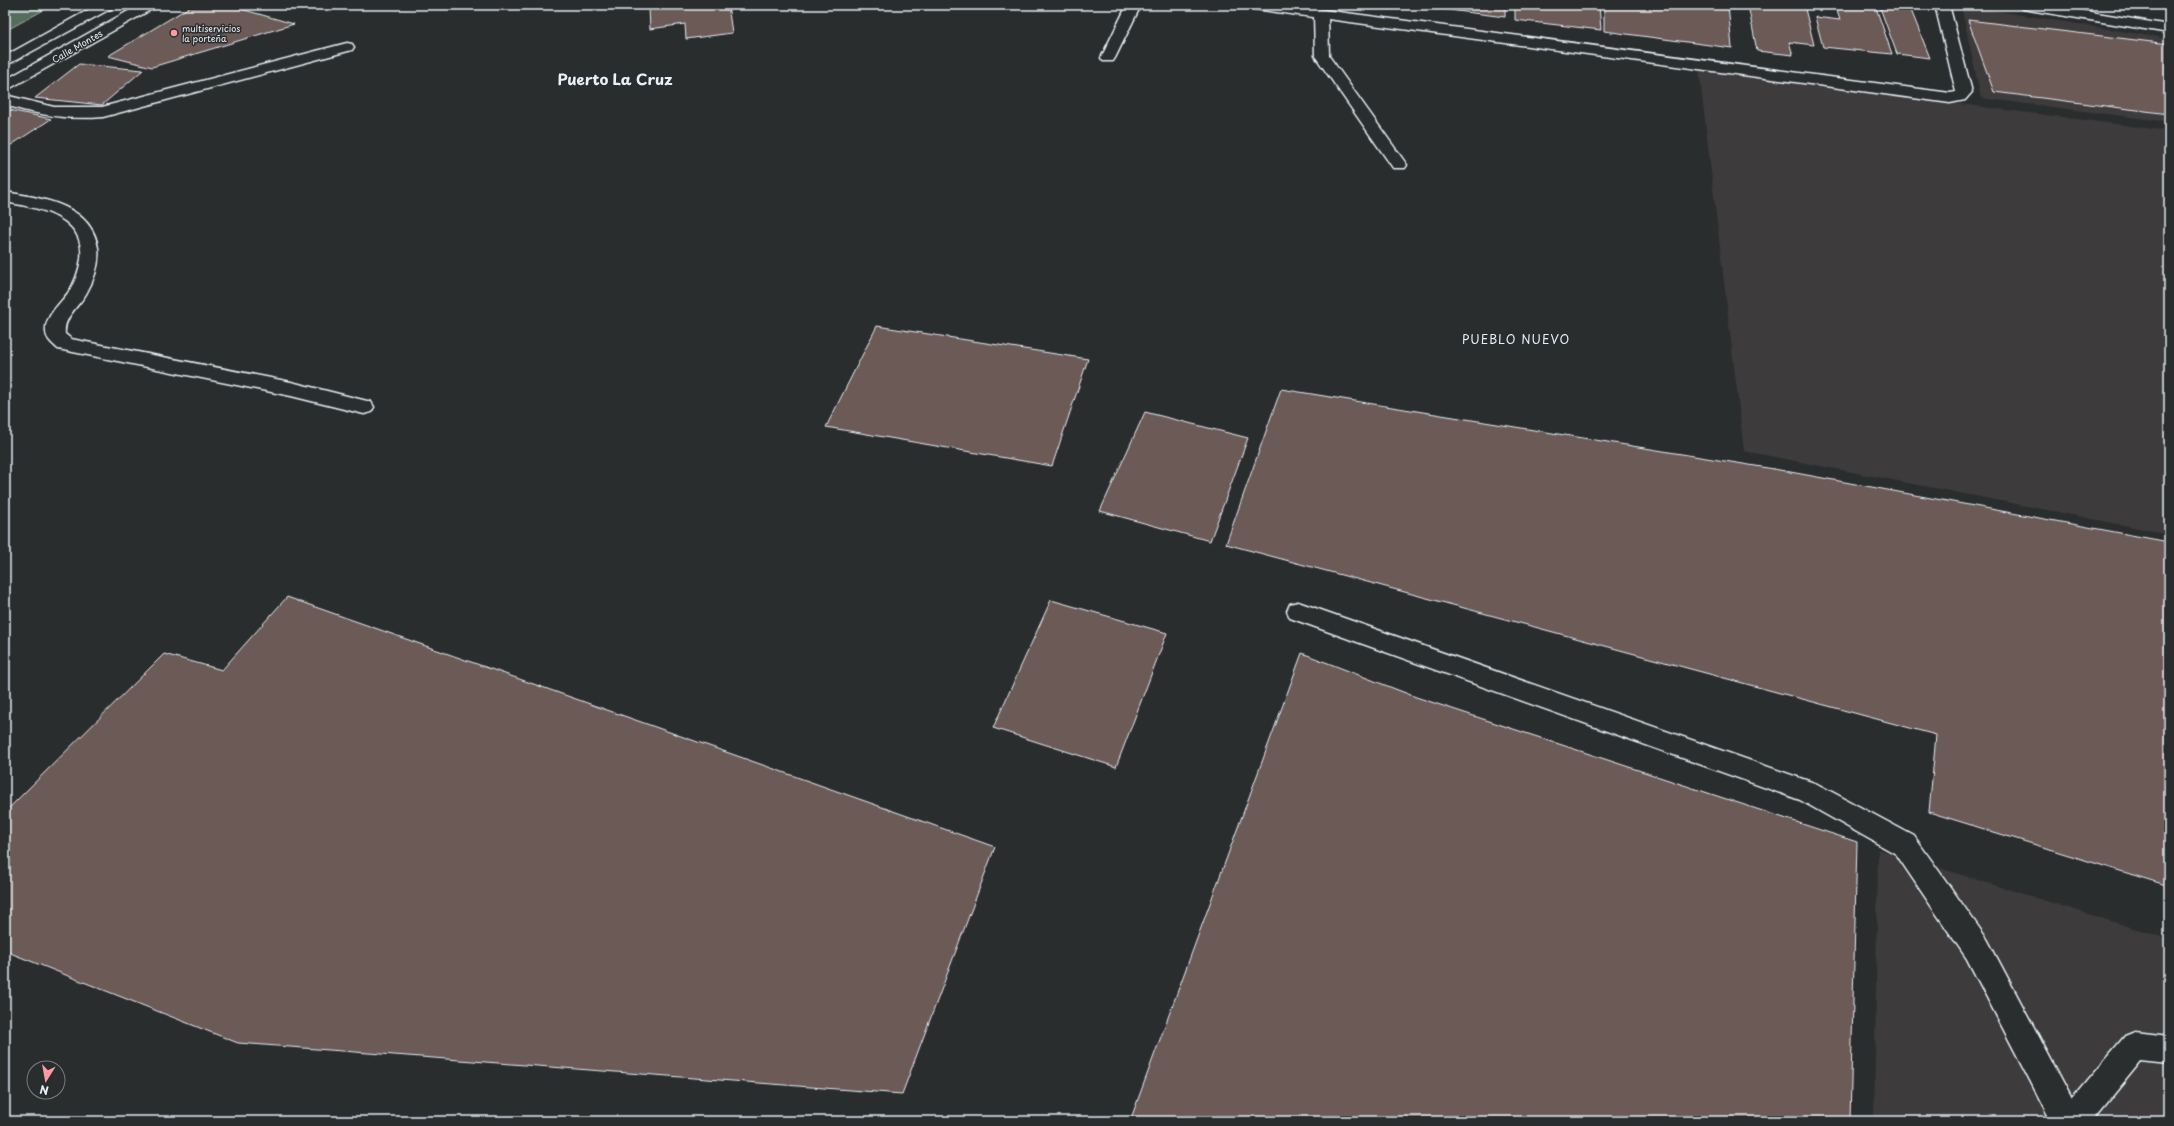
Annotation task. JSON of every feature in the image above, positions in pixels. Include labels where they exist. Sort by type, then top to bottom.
[{"type":"street","points":[[5,62],[107,5]]},
{"type":"street","name":"Calle Montes","points":[[5,86],[149,5]]},
{"type":"street","points":[[1108,58],[1134,5]]},
{"type":"street","points":[[1254,5],[1323,9],[1950,98],[1960,97],[1964,92],[1942,5]]},
{"type":"street","points":[[2023,5],[2169,29]]},
{"type":"street","points":[[1323,9],[1322,56],[1399,165]]},
{"type":"street","points":[[5,100],[59,113],[80,115],[103,112],[348,47]]},
{"type":"street","points":[[5,197],[56,209],[72,217],[88,235],[90,246],[90,263],[84,281],[57,322],[54,331],[57,338],[66,344],[291,389],[364,407]]},
{"type":"street","points":[[1298,611],[1808,792],[1905,845],[1977,948],[2067,1121]]},
{"type":"street","points":[[2073,1121],[2135,1046],[2169,1050]]},
{"type":"shaded area","points":[[1961,5],[2169,39],[2169,122],[1981,98]]},
{"type":"shaded area","points":[[1699,70],[2169,131],[2169,534],[1744,451]]},
{"type":"shaded area","points":[[1878,849],[2169,939],[2169,1121],[1874,1121]]},
{"type":"green space","points":[[5,5],[53,5],[5,31]]},
{"type":"building","points":[[193,5],[227,5],[294,24],[152,67],[108,56]]},
{"type":"building","points":[[675,5],[728,5],[732,33],[686,39],[685,24],[650,29],[649,8]]},
{"type":"building","points":[[1505,5],[1505,17],[1417,6]]},
{"type":"building","points":[[1515,5],[1599,5],[1601,30],[1515,20]]},
{"type":"building","points":[[1604,5],[1728,5],[1732,48],[1604,31]]},
{"type":"building","points":[[1748,5],[1804,5],[1814,45],[1789,42],[1793,55],[1757,51]]},
{"type":"building","points":[[1835,5],[1875,5],[1892,54],[1823,47],[1815,17],[1840,20]]},
{"type":"building","points":[[1879,5],[1909,5],[1930,58],[1897,54]]},
{"type":"building","points":[[1968,20],[2169,44],[2169,114],[1994,92]]},
{"type":"building","points":[[79,64],[143,70],[102,105],[35,98]]},
{"type":"building","points":[[5,109],[51,119],[5,149]]},
{"type":"building","points":[[877,326],[1088,359],[1052,466],[826,427]]},
{"type":"building","points":[[1281,389],[1774,469],[2169,542],[2169,886],[1929,812],[1936,735],[1226,544]]},
{"type":"building","points":[[1145,412],[1248,438],[1210,541],[1100,511]]},
{"type":"building","points":[[287,597],[995,847],[902,1094],[238,1043],[5,951],[5,812],[164,654],[222,670]]},
{"type":"building","points":[[1051,600],[1167,633],[1116,767],[993,728]]},
{"type":"building","points":[[1302,653],[1416,697],[1857,842],[1850,1121],[1130,1121]]},
{"type":"place","name":"multiservicios la porteña","points":[[174,33]]},
{"type":"district","name":"Puerto La Cruz","points":[[615,78]]},
{"type":"district","name":"PUEBLO NUEVO","points":[[1516,339]]}]
